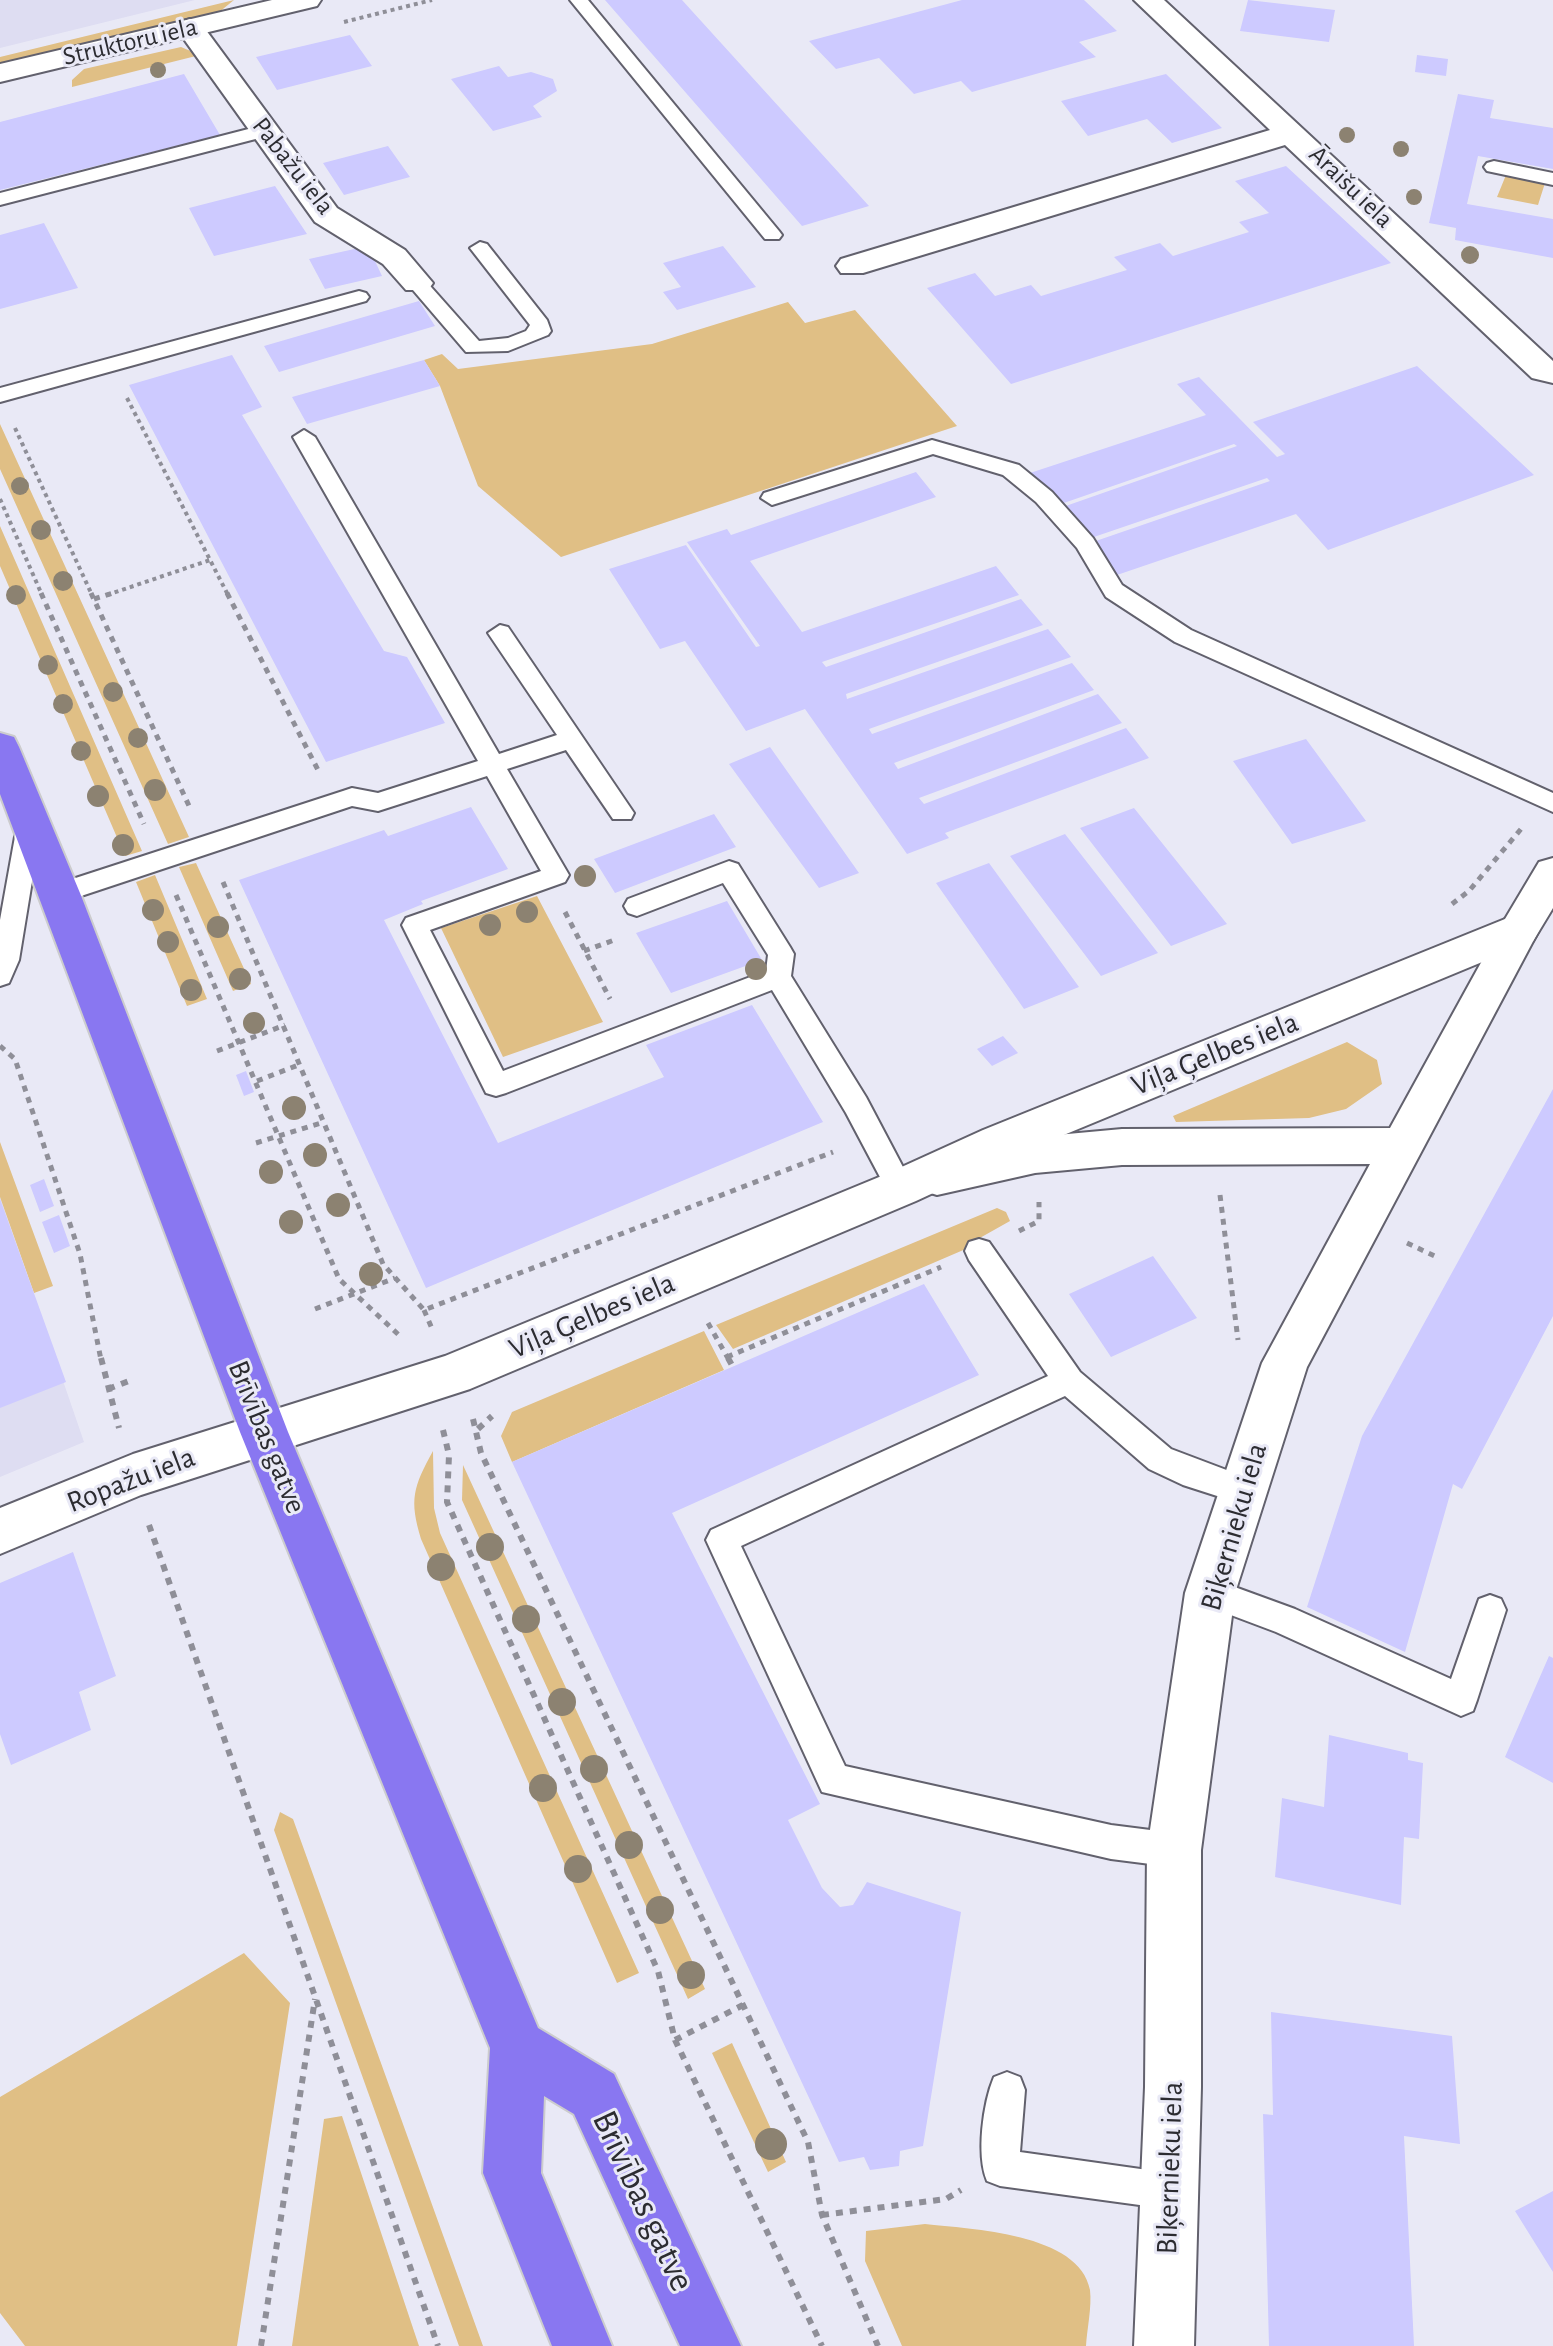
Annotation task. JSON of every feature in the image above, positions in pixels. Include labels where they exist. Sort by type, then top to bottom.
[{"type":"highway","name":"Brīvības gatve","points":[[0,747],[60,893],[264,1432],[518,2048],[512,2173],[582,2346]]},
{"type":"highway","name":"Brīvības gatve","points":[[518,2048],[594,2094],[711,2346]]},
{"type":"street","name":"Struktoru iela","points":[[0,73],[307,0]]},
{"type":"street","name":"Āraišu iela","points":[[1148,0],[1544,371],[1553,373]]},
{"type":"street","name":"Pabažu iela","points":[[190,28],[326,215],[394,257],[417,283]]},
{"type":"street","points":[[852,266],[1293,133]]},
{"type":"street","name":"Biķernieku iela","points":[[1164,2346],[1174,1850],[1210,1593],[1285,1363],[1519,930],[1553,873]]},
{"type":"street","name":"Viļa Ģelbes iela","points":[[264,1432],[453,1374],[906,1185],[1013,1137],[1519,930]]},
{"type":"street","name":"Viļa Ģelbes iela","points":[[906,1185],[1035,1155],[1122,1147],[1404,1146]]},
{"type":"street","name":"Ropažu iela","points":[[0,1531],[133,1476],[264,1432]]},
{"type":"lane","points":[[579,0],[772,235]]},
{"type":"lane","points":[[0,199],[264,131]]},
{"type":"lane","points":[[1494,167],[1553,179]]},
{"type":"lane","points":[[417,283],[473,347],[486,348],[534,336],[541,331],[540,324],[480,248]]},
{"type":"lane","points":[[0,395],[359,297]]},
{"type":"lane","points":[[304,437],[556,875],[415,925],[496,1085],[778,977]]},
{"type":"lane","points":[[772,498],[932,447],[1011,470],[1044,497],[1085,543],[1114,591],[1183,636],[1553,803]]},
{"type":"lane","points":[[500,633],[622,813]]},
{"type":"lane","points":[[60,893],[352,797],[378,802],[572,739]]},
{"type":"lane","points":[[3,968],[30,820]]},
{"type":"lane","points":[[637,906],[729,871],[781,954],[778,977],[906,1185]]},
{"type":"lane","points":[[979,1251],[1069,1381],[1160,1459],[1194,1475],[1242,1490]]},
{"type":"lane","points":[[1069,1381],[1012,1404],[722,1540],[834,1780],[1111,1842],[1174,1850]]},
{"type":"lane","points":[[1210,1593],[1284,1620],[1461,1700],[1490,1610]]},
{"type":"lane","points":[[1007,2090],[1000,2168],[1169,2191]]},
{"type":"path","points":[[110,363],[326,786],[331,804]]},
{"type":"path","points":[[11,419],[194,816]]},
{"type":"path","points":[[0,499],[241,1043],[339,1279],[403,1340]]},
{"type":"path","points":[[94,599],[210,560]]},
{"type":"path","points":[[556,875],[554,891],[628,1036]]},
{"type":"path","points":[[584,951],[625,935]]},
{"type":"path","points":[[217,1051],[285,1025]]},
{"type":"path","points":[[0,1046],[15,1059],[80,1254],[121,1437]]},
{"type":"path","points":[[257,1081],[301,1064]]},
{"type":"path","points":[[256,1143],[324,1122]]},
{"type":"path","points":[[1218,1182],[1239,1349]]},
{"type":"path","points":[[727,1357],[979,1251],[1039,1221],[1039,1201],[1027,1199]]},
{"type":"path","points":[[315,1309],[395,1278]]},
{"type":"path","points":[[424,1310],[436,1339]]},
{"type":"path","points":[[693,1329],[722,1317]]},
{"type":"path","points":[[708,1323],[733,1367]]},
{"type":"path","points":[[108,1389],[134,1379]]},
{"type":"path","points":[[493,1414],[478,1429],[481,1453],[808,2142],[822,2215],[878,2346]]},
{"type":"path","points":[[448,1443],[447,1502],[658,1971],[675,2040],[822,2346]]},
{"type":"path","points":[[145,1514],[438,2346]]},
{"type":"path","points":[[261,2346],[315,1997]]},
{"type":"path","points":[[675,2040],[743,2005]]},
{"type":"path","points":[[822,2215],[946,2199]]},
{"type":"shaded area","points":[[0,0],[195,0],[0,48]]},
{"type":"shaded area","points":[[234,0],[218,13],[0,65],[0,57]]},
{"type":"shaded area","points":[[181,47],[200,55],[72,87],[72,80],[84,69]]},
{"type":"shaded area","points":[[1506,175],[1545,183],[1538,205],[1497,197]]},
{"type":"shaded area","points":[[788,302],[805,323],[855,310],[957,426],[561,557],[478,486],[440,386],[424,360],[442,354],[458,369],[652,344]]},
{"type":"shaded area","points":[[0,424],[189,837],[168,844],[0,469]]},
{"type":"shaded area","points":[[0,526],[142,851],[125,856],[0,566]]},
{"type":"shaded area","points":[[196,863],[251,984],[233,991],[179,867]]},
{"type":"shaded area","points":[[155,875],[207,999],[187,1006],[136,882]]},
{"type":"shaded area","points":[[537,896],[603,1022],[503,1057],[441,928]]},
{"type":"shaded area","points":[[1347,1042],[1377,1060],[1382,1084],[1346,1109],[1309,1118],[1176,1122],[1173,1116]]},
{"type":"shaded area","points":[[0,1142],[53,1286],[34,1293],[0,1197]]},
{"type":"shaded area","points":[[0,1197],[84,1442],[0,1477]]},
{"type":"shaded area","points":[[997,1208],[1006,1212],[1010,1221],[978,1239],[975,1245],[733,1349],[716,1325]]},
{"type":"shaded area","points":[[704,1331],[724,1370],[512,1462],[501,1436],[512,1412]]},
{"type":"shaded area","points":[[433,1451],[434,1508],[440,1533],[639,1973],[617,1983],[421,1539],[415,1514],[415,1494]]},
{"type":"shaded area","points":[[463,1465],[705,1989],[688,1999],[462,1500]]},
{"type":"shaded area","points":[[280,1812],[293,1819],[483,2346],[459,2346],[274,1830]]},
{"type":"shaded area","points":[[244,1953],[290,2003],[237,2346],[25,2346],[0,2313],[0,2097]]},
{"type":"shaded area","points":[[732,2043],[786,2162],[768,2172],[712,2053]]},
{"type":"shaded area","points":[[342,2116],[419,2346],[292,2346],[324,2119]]},
{"type":"shaded area","points":[[925,2224],[1021,2238],[1045,2245],[1066,2256],[1082,2271],[1090,2290],[1086,2346],[902,2346],[865,2261],[866,2231]]},
{"type":"building","points":[[605,0],[682,0],[869,206],[802,226]]},
{"type":"building","points":[[962,0],[1084,0],[1117,31],[1079,42],[1096,57],[972,92],[961,81],[914,94],[879,58],[836,69],[809,41]]},
{"type":"building","points":[[1248,0],[1335,10],[1329,42],[1240,31]]},
{"type":"building","points":[[350,35],[372,66],[277,90],[256,57]]},
{"type":"building","points":[[1417,55],[1448,59],[1446,76],[1415,72]]},
{"type":"building","points":[[499,66],[508,77],[531,72],[553,79],[557,91],[533,106],[542,117],[493,131],[451,79]]},
{"type":"building","points":[[184,74],[220,135],[0,190],[0,122]]},
{"type":"building","points":[[1166,74],[1222,128],[1172,143],[1147,119],[1088,136],[1061,101]]},
{"type":"building","points":[[1458,94],[1494,100],[1490,118],[1553,128],[1553,169],[1478,156],[1467,204],[1553,219],[1553,258],[1455,240],[1456,228],[1429,223]]},
{"type":"building","points":[[388,146],[410,177],[344,195],[323,163]]},
{"type":"building","points":[[1286,166],[1391,263],[1011,384],[927,288],[975,273],[995,296],[1031,285],[1041,296],[1127,270],[1114,257],[1160,243],[1173,256],[1249,232],[1239,222],[1269,213],[1235,181]]},
{"type":"building","points":[[275,186],[307,234],[214,256],[189,208]]},
{"type":"building","points":[[44,223],[78,288],[0,309],[0,235]]},
{"type":"building","points":[[368,246],[382,276],[325,289],[309,259]]},
{"type":"building","points":[[723,246],[756,287],[677,310],[663,292],[681,287],[663,263]]},
{"type":"building","points":[[419,301],[435,326],[279,372],[264,346]]},
{"type":"building","points":[[232,355],[262,407],[242,415],[384,651],[407,657],[445,723],[326,762],[129,385]]},
{"type":"building","points":[[424,360],[440,386],[307,424],[292,397]]},
{"type":"building","points":[[1417,366],[1534,475],[1328,550],[1296,514],[1117,575],[1090,543],[1270,481],[1267,478],[1088,539],[1060,508],[1237,446],[1234,444],[1058,505],[1030,473],[1206,415],[1177,384],[1199,377],[1277,457],[1285,454],[1253,422]]},
{"type":"building","points":[[916,472],[936,497],[750,561],[802,632],[996,566],[1019,595],[822,662],[826,667],[1021,599],[1043,625],[846,694],[847,699],[1048,629],[1071,657],[869,729],[872,734],[1072,663],[1094,690],[894,763],[898,769],[1098,694],[1122,723],[919,798],[924,804],[1126,728],[1149,758],[945,833],[949,838],[907,854],[805,709],[746,731],[685,641],[660,649],[609,569],[686,545],[756,647],[760,646],[687,542],[727,529],[731,535]]},
{"type":"building","points":[[1306,739],[1366,821],[1292,844],[1233,761]]},
{"type":"building","points":[[770,747],[859,873],[819,888],[729,764]]},
{"type":"building","points":[[471,807],[508,869],[421,901],[423,904],[384,920],[498,1143],[664,1077],[646,1045],[752,1005],[823,1122],[426,1288],[239,880],[384,830],[388,836]]},
{"type":"building","points":[[1134,808],[1227,924],[1171,946],[1080,828]]},
{"type":"building","points":[[714,814],[736,847],[615,893],[594,859]]},
{"type":"building","points":[[1065,834],[1158,953],[1101,976],[1010,856]]},
{"type":"building","points":[[989,863],[1079,987],[1024,1009],[936,883]]},
{"type":"building","points":[[727,901],[762,960],[671,993],[636,933]]},
{"type":"building","points":[[1003,1036],[1018,1053],[992,1066],[977,1049]]},
{"type":"building","points":[[246,1071],[254,1092],[244,1096],[236,1075]]},
{"type":"building","points":[[1553,1089],[1553,1316],[1462,1489],[1453,1484],[1405,1652],[1307,1607],[1362,1436]]},
{"type":"building","points":[[44,1179],[54,1206],[40,1212],[30,1185]]},
{"type":"building","points":[[0,1199],[66,1382],[0,1408]]},
{"type":"building","points":[[59,1215],[70,1246],[54,1253],[42,1222]]},
{"type":"building","points":[[1153,1256],[1197,1318],[1111,1357],[1069,1294]]},
{"type":"building","points":[[924,1284],[979,1375],[672,1513],[820,1804],[788,1820],[822,1888],[840,1907],[853,1905],[867,1882],[961,1912],[923,2146],[900,2151],[899,2166],[870,2170],[864,2157],[839,2162],[512,1462]]},
{"type":"building","points":[[73,1552],[116,1676],[79,1692],[91,1730],[11,1765],[0,1734],[0,1583]]},
{"type":"building","points":[[1549,1656],[1553,1658],[1553,1783],[1505,1757]]},
{"type":"building","points":[[1329,1735],[1408,1753],[1408,1760],[1423,1763],[1419,1839],[1404,1837],[1401,1905],[1275,1877],[1282,1798],[1324,1807]]},
{"type":"building","points":[[1271,2012],[1452,2036],[1460,2144],[1404,2136],[1414,2346],[1269,2346],[1263,2114],[1273,2115]]},
{"type":"building","points":[[1553,2191],[1553,2272],[1515,2211]]}]
